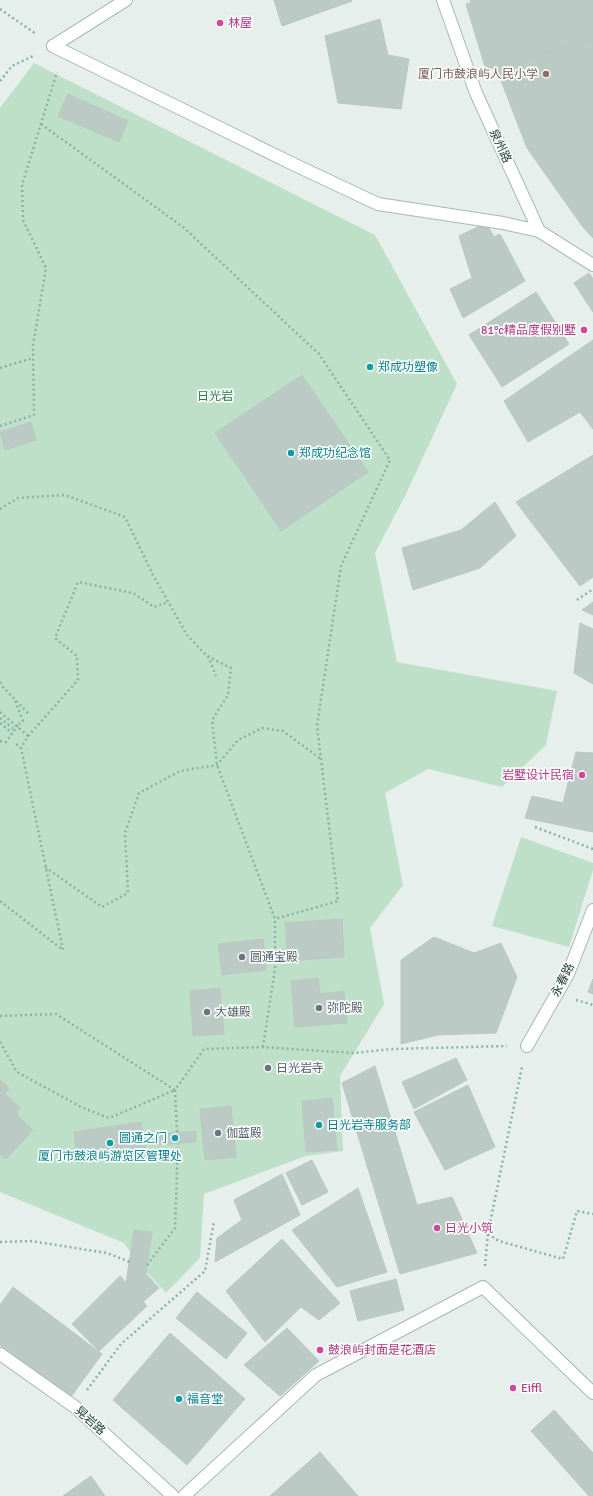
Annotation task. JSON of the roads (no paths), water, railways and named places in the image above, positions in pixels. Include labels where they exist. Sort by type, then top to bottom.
[{"type":"street","points":[[126,0],[53,46],[292,164],[378,204],[503,223],[539,231],[593,265]]},
{"type":"street","name":"泉州路","points":[[443,0],[476,93],[539,231]]},
{"type":"street","name":"永春路","points":[[527,1046],[568,974],[593,910]]},
{"type":"street","points":[[184,1496],[316,1375],[482,1287],[593,1393]]},
{"type":"street","name":"晃岩路","points":[[0,1354],[75,1407],[173,1496]]},
{"type":"place","name":"林屋","points":[[220,23]]},
{"type":"place","name":"厦门市鼓浪屿人民小学","points":[[546,74]]},
{"type":"place","name":"81°c精品度假别墅","points":[[584,330]]},
{"type":"place","name":"郑成功塑像","points":[[370,367]]},
{"type":"place","name":"郑成功纪念馆","points":[[291,453]]},
{"type":"place","name":"岩墅设计民宿","points":[[582,775]]},
{"type":"place","name":"圆通宝殿","points":[[242,957]]},
{"type":"place","name":"弥陀殿","points":[[319,1008]]},
{"type":"place","name":"大雄殿","points":[[207,1012]]},
{"type":"place","name":"日光岩寺","points":[[268,1068]]},
{"type":"place","name":"日光岩寺服务部","points":[[319,1125]]},
{"type":"place","name":"伽蓝殿","points":[[218,1133]]},
{"type":"place","name":"圆通之门","points":[[175,1138]]},
{"type":"place","name":"厦门市鼓浪屿游览区管理处","points":[[110,1143]]},
{"type":"place","name":"日光小筑","points":[[437,1228]]},
{"type":"place","name":"鼓浪屿封面是花酒店","points":[[320,1350]]},
{"type":"place","name":"Eiffl","points":[[513,1388]]},
{"type":"place","name":"福音堂","points":[[179,1399]]},
{"type":"park label","name":"日光岩","points":[[215,396]]}]
